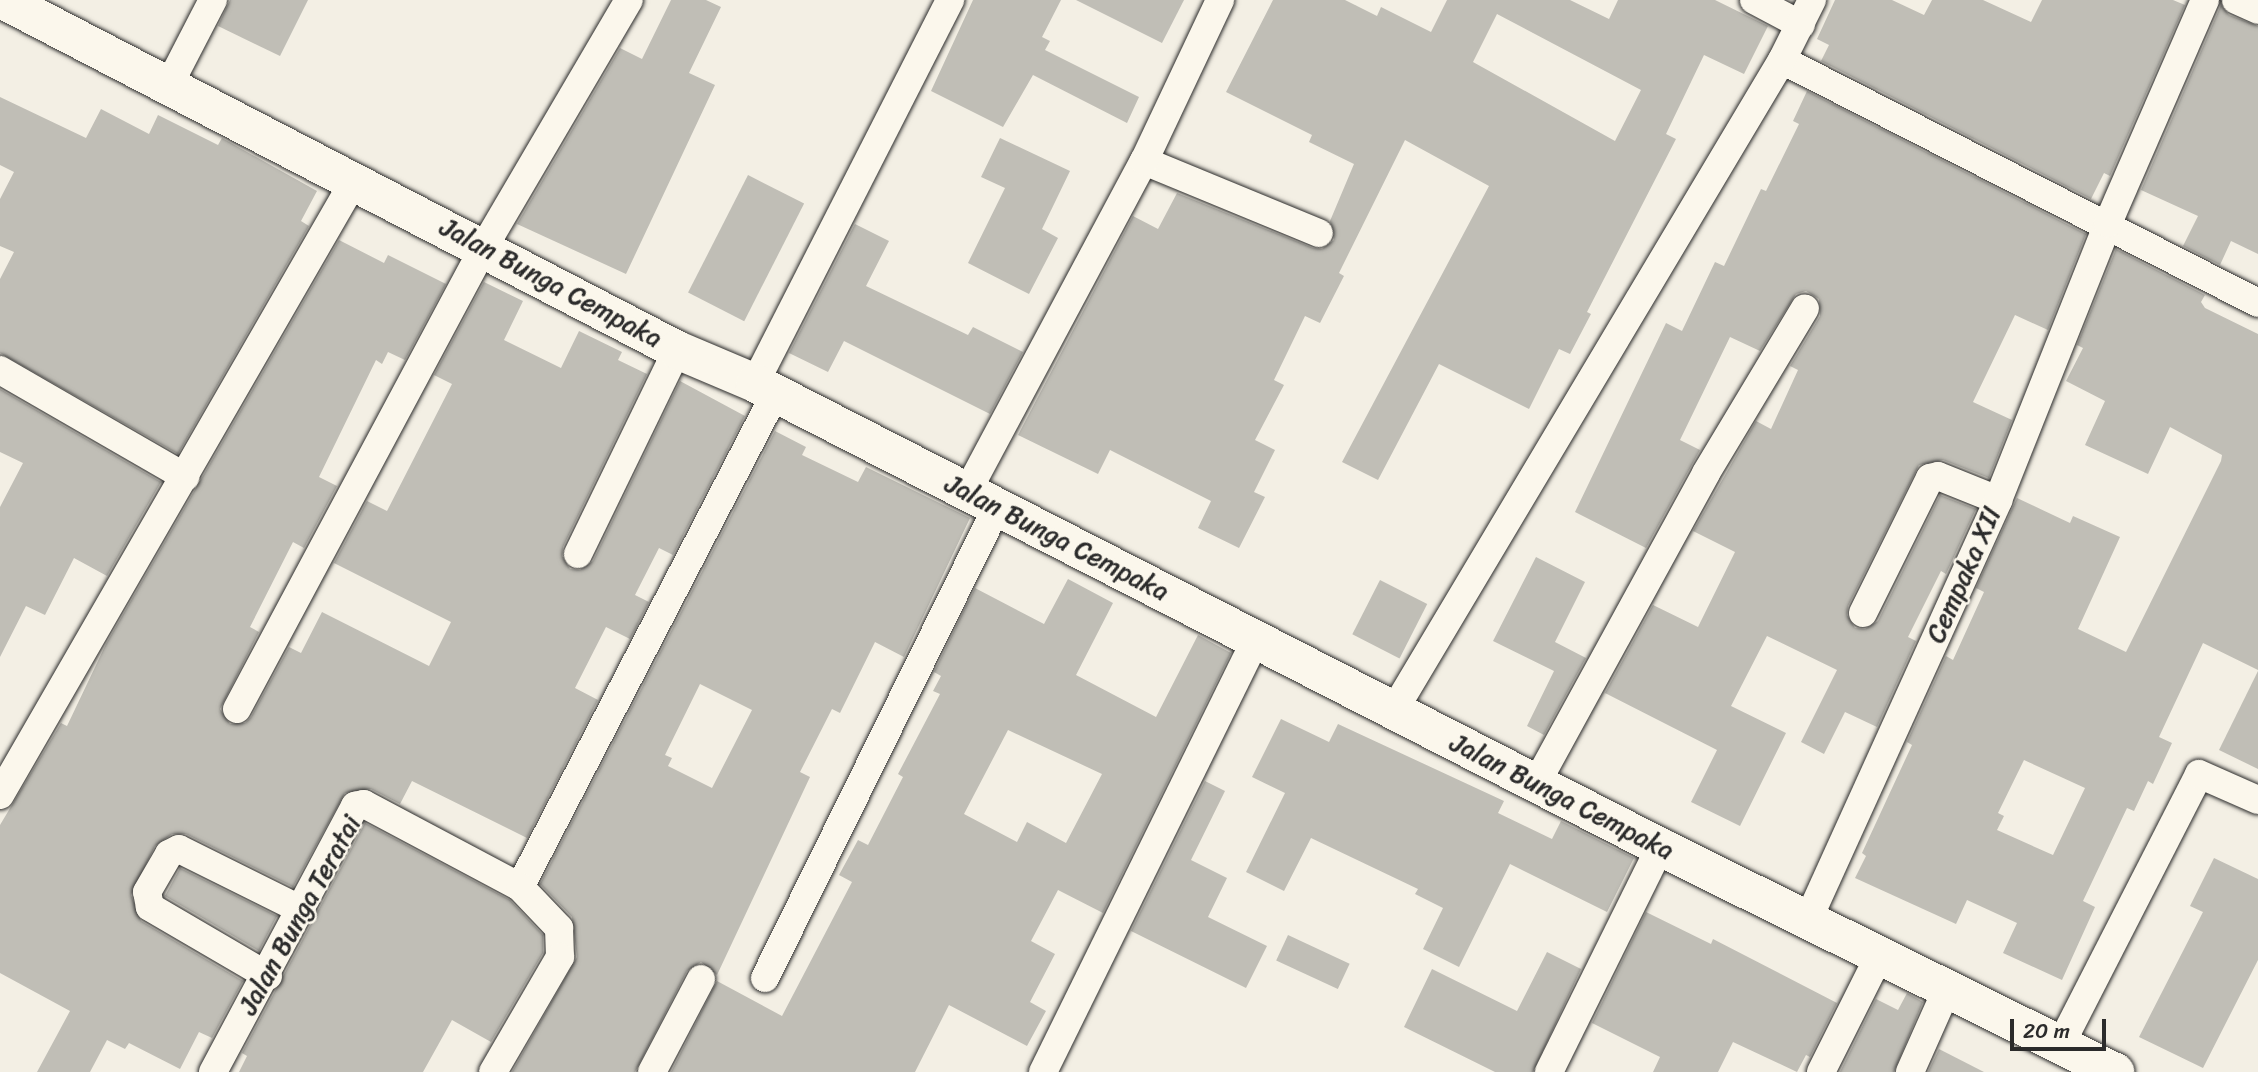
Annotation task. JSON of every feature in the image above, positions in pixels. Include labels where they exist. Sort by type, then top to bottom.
[{"type":"street","name":"Jalan Bunga Cempaka","points":[[3,0],[484,247],[677,350],[765,389],[1807,922],[1880,954],[2115,1072]]},
{"type":"street","points":[[168,87],[213,0]]},
{"type":"street","points":[[237,709],[484,247],[629,0]]},
{"type":"street","points":[[493,1072],[562,950],[559,928],[520,887],[765,389],[950,0]]},
{"type":"street","points":[[765,978],[982,500],[1220,0]]},
{"type":"street","points":[[1393,712],[1782,60],[1806,12],[1754,0]]},
{"type":"street","name":"Cempaka XII","points":[[1807,922],[1998,500],[2108,223],[2205,0]]},
{"type":"street","points":[[2236,0],[2258,10]]},
{"type":"street","points":[[1782,60],[2108,223],[2258,303]]},
{"type":"street","points":[[1144,162],[1319,233]]},
{"type":"street","points":[[0,795],[186,477],[354,181]]},
{"type":"street","points":[[1536,784],[1706,473],[1805,308]]},
{"type":"street","points":[[578,554],[677,350]]},
{"type":"street","points":[[0,370],[186,477]]},
{"type":"street","points":[[1863,613],[1930,478],[1938,476],[1998,500]]},
{"type":"street","points":[[1043,1072],[1256,640]]},
{"type":"street","points":[[2061,1044],[2199,774],[2258,800]]},
{"type":"street","name":"Jalan Bunga Teratai","points":[[213,1072],[268,976],[355,806],[364,804],[520,887]]},
{"type":"street","points":[[1549,1072],[1660,847]]},
{"type":"street","points":[[268,976],[150,907],[147,892],[169,854],[179,849],[302,910]]},
{"type":"street","points":[[1821,1072],[1880,954]]},
{"type":"street","points":[[652,1072],[701,979]]},
{"type":"street","points":[[1910,1072],[1947,989]]},
{"type":"building","points":[[230,0],[308,0],[280,56],[218,26]]},
{"type":"building","points":[[671,0],[706,0],[721,7],[689,73],[715,85],[626,274],[517,224],[620,48],[642,59]]},
{"type":"building","points":[[973,0],[1061,0],[1042,37],[1050,41],[1045,50],[1139,97],[1127,123],[1033,75],[1003,127],[931,91]]},
{"type":"building","points":[[1076,0],[1184,0],[1162,43]]},
{"type":"building","points":[[1273,0],[1345,0],[1377,16],[1381,7],[1431,32],[1447,0],[1570,0],[1609,19],[1618,0],[1715,0],[1768,26],[1744,74],[1704,55],[1666,134],[1676,139],[1587,312],[1591,314],[1570,354],[1559,349],[1529,409],[1439,364],[1378,480],[1342,462],[1489,186],[1405,140],[1339,273],[1344,276],[1320,323],[1305,316],[1274,380],[1284,385],[1255,440],[1275,450],[1254,492],[1265,497],[1239,548],[1198,528],[1211,501],[1110,450],[1098,474],[1018,435],[1133,216],[1158,229],[1177,193],[1313,248],[1322,249],[1334,240],[1330,221],[1354,164],[1309,142],[1312,135],[1226,92]],"holes":[[[1497,14],[1641,90],[1615,141],[1473,62]]]},
{"type":"building","points":[[1835,0],[1892,0],[1924,15],[1932,0],[1983,0],[2031,22],[2042,0],[2173,0],[2185,5],[2110,176],[2104,173],[2091,199],[1821,61],[1829,45],[1817,39]]},
{"type":"building","points":[[2221,5],[2229,15],[2258,26],[2258,254],[2231,241],[2220,265],[2183,246],[2198,216],[2141,190]]},
{"type":"building","points":[[1807,91],[2086,234],[2048,330],[2015,315],[1973,402],[2012,420],[1989,478],[1943,460],[1919,465],[1848,606],[1847,615],[1855,628],[1865,629],[1878,621],[1940,495],[1976,509],[1946,574],[1941,571],[1908,637],[1916,641],[1877,727],[1845,712],[1824,754],[1801,742],[1837,670],[1767,636],[1731,706],[1786,733],[1740,826],[1691,802],[1717,750],[1605,693],[1653,605],[1698,627],[1735,552],[1693,531],[1756,421],[1771,429],[1798,370],[1790,366],[1820,316],[1819,299],[1806,291],[1796,294],[1760,351],[1730,337],[1680,440],[1700,450],[1646,548],[1575,512],[1666,323],[1682,331],[1715,262],[1724,266],[1761,189],[1766,191],[1799,124],[1793,121]]},
{"type":"building","points":[[0,97],[86,138],[101,109],[149,134],[158,115],[218,145],[222,138],[317,191],[301,221],[309,226],[178,454],[0,353],[0,279],[14,252],[0,246],[0,199],[14,172],[0,165]]},
{"type":"building","points":[[1000,138],[1070,171],[1042,229],[1058,238],[1029,294],[968,263],[1005,188],[981,177]]},
{"type":"building","points":[[748,175],[804,204],[744,321],[688,293]]},
{"type":"building","points":[[855,224],[889,241],[866,286],[968,335],[973,327],[1023,352],[990,414],[844,341],[828,372],[789,353]]},
{"type":"building","points":[[339,240],[384,263],[388,255],[446,284],[405,360],[388,352],[382,364],[376,360],[319,477],[337,486],[304,548],[293,542],[250,627],[259,632],[220,709],[230,724],[245,723],[251,717],[289,647],[301,653],[322,612],[429,666],[451,622],[334,563],[367,501],[387,511],[452,384],[434,375],[484,282],[523,301],[504,340],[561,368],[579,331],[622,352],[618,360],[647,374],[563,547],[562,556],[570,569],[580,570],[593,561],[680,381],[745,416],[673,555],[659,548],[635,595],[649,602],[630,639],[606,627],[575,688],[598,700],[527,838],[412,781],[400,804],[371,789],[345,793],[293,887],[186,834],[172,834],[155,846],[131,895],[141,921],[243,981],[212,1038],[199,1032],[180,1069],[129,1043],[125,1049],[107,1040],[90,1072],[37,1072],[70,1011],[0,973],[0,825],[61,723],[67,726],[106,644]]},
{"type":"building","points":[[2116,249],[2205,295],[2201,302],[2205,308],[2258,334],[2258,670],[2203,643],[2159,737],[2172,743],[2153,784],[2148,781],[2134,811],[2127,808],[2083,901],[2095,907],[2062,980],[2003,953],[2017,923],[1967,900],[1956,924],[1855,878],[1866,856],[1862,853],[1912,745],[1907,742],[1946,656],[1953,660],[1984,592],[1976,588],[2017,498],[2070,523],[2073,516],[2120,537],[2078,629],[2126,652],[2221,461],[2222,455],[2170,427],[2148,474],[2085,445],[2105,401],[2066,381],[2083,348],[2077,345]],"holes":[[[2024,760],[2085,788],[2053,855],[1997,830],[2004,816],[1998,813]]]},
{"type":"building","points":[[0,389],[161,482],[107,576],[74,558],[45,615],[26,606],[0,657],[0,507],[23,463],[0,452]]},
{"type":"building","points":[[775,431],[806,447],[802,455],[858,482],[866,467],[970,518],[904,657],[875,642],[840,713],[832,709],[800,772],[810,777],[717,975],[701,962],[687,971],[635,1072],[512,1072],[577,957],[572,917],[540,884]],"holes":[[[700,684],[752,710],[712,788],[668,766],[672,758],[665,755]]]},
{"type":"building","points":[[1536,557],[1585,582],[1555,642],[1586,658],[1544,735],[1527,726],[1554,671],[1493,641]]},
{"type":"building","points":[[1068,579],[1113,603],[1076,675],[1156,717],[1198,635],[1231,653],[1103,913],[1058,890],[1031,941],[1055,954],[1030,1002],[1046,1011],[1027,1046],[949,1005],[915,1072],[671,1072],[717,981],[782,1016],[852,882],[839,875],[858,840],[868,845],[903,777],[898,774],[940,694],[933,691],[941,676],[934,672],[975,588],[1044,624]],"holes":[[[1008,730],[1102,774],[1066,843],[1027,822],[1017,842],[964,814]]]},
{"type":"building","points":[[1380,580],[1427,604],[1400,658],[1352,634]]},
{"type":"building","points":[[2258,671],[2258,769],[2219,750]]},
{"type":"building","points":[[1281,719],[1329,742],[1338,724],[1504,801],[1498,813],[1552,839],[1561,821],[1634,858],[1607,912],[1510,864],[1459,967],[1423,949],[1443,908],[1415,894],[1418,889],[1311,838],[1284,891],[1246,872],[1285,793],[1252,777]]},
{"type":"building","points":[[1205,781],[1225,791],[1191,860],[1227,878],[1208,917],[1267,946],[1246,988],[1131,931]]},
{"type":"building","points":[[365,823],[510,900],[543,935],[543,953],[491,1042],[452,1020],[423,1072],[239,1072],[247,1056],[242,1053]]},
{"type":"building","points":[[2214,858],[2258,879],[2258,960],[2203,1068],[2139,1037],[2203,912],[2190,906]]},
{"type":"building","points":[[180,868],[277,916],[259,951],[165,896]]},
{"type":"building","points":[[1646,912],[1711,944],[1713,939],[1837,1003],[1810,1057],[1806,1055],[1797,1072],[1733,1042],[1718,1072],[1653,1072],[1660,1057],[1592,1023]]},
{"type":"building","points":[[1288,935],[1350,964],[1338,989],[1276,960]]},
{"type":"building","points":[[1547,952],[1581,969],[1533,1072],[1495,1072],[1404,1027],[1432,969],[1517,1011]]},
{"type":"building","points":[[1907,993],[1923,1002],[1894,1072],[1840,1072],[1876,999],[1898,1010]]},
{"type":"building","points":[[1939,1049],[1984,1072],[1928,1072]]}]
